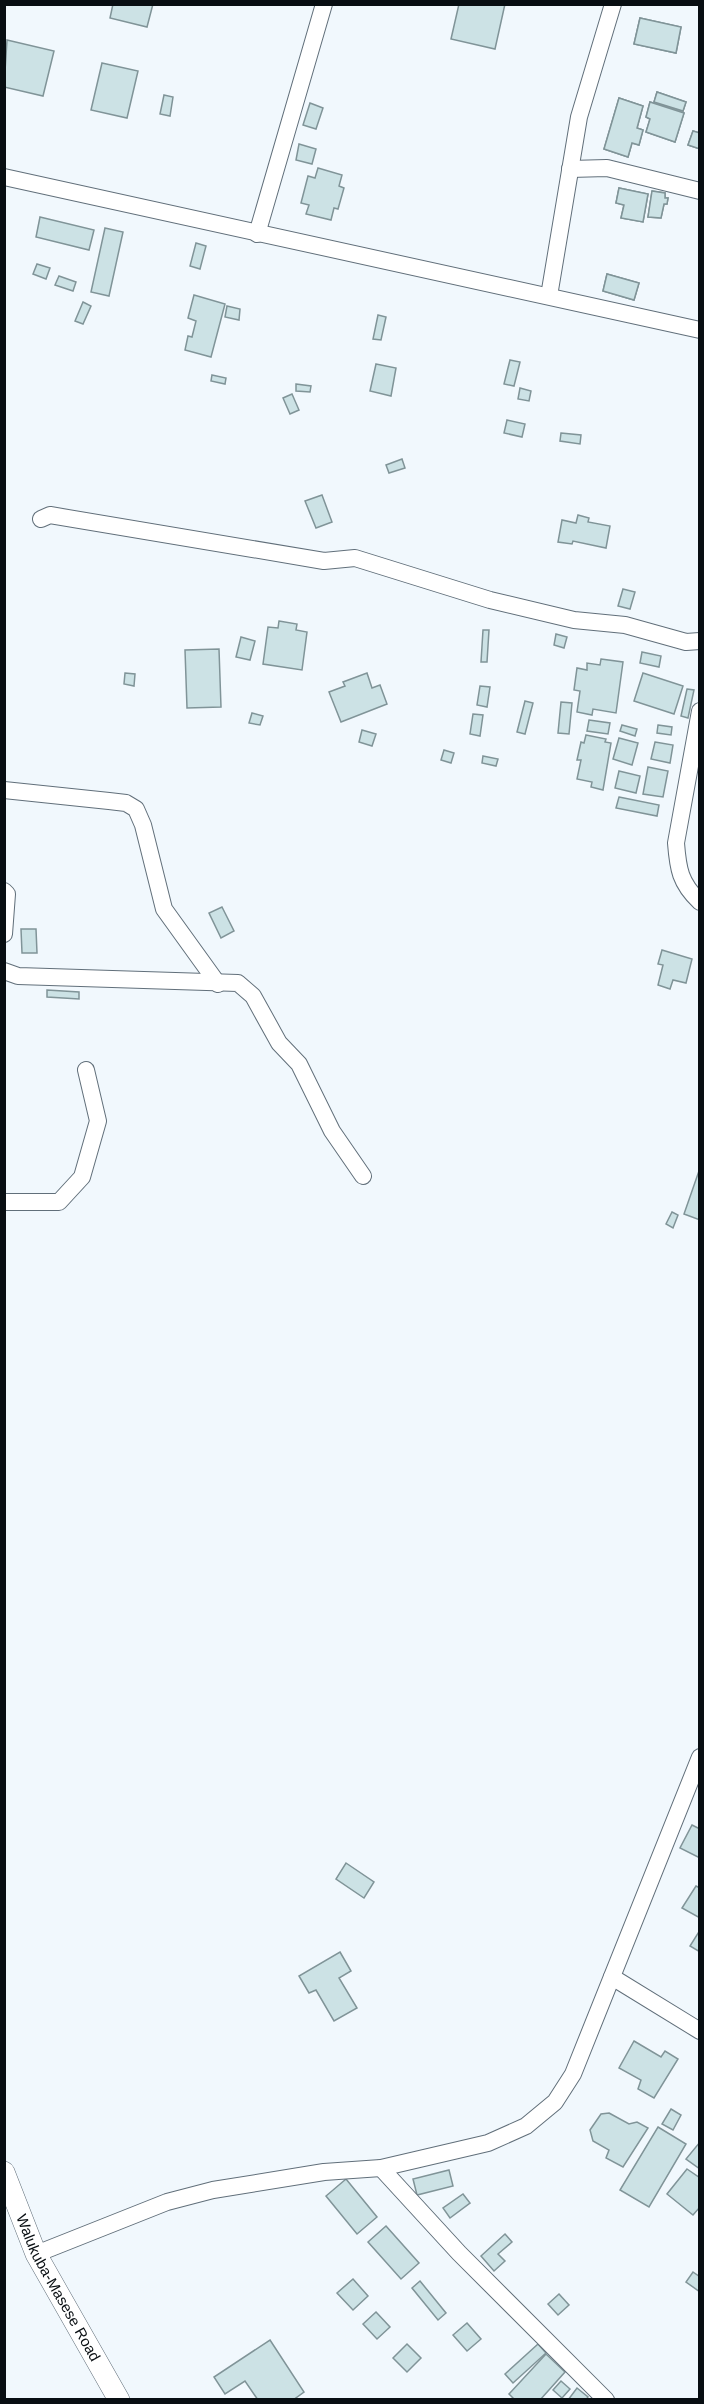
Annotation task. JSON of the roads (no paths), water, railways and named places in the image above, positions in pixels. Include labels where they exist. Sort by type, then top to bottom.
[{"type":"street","points":[[257,234],[324,4]]},
{"type":"street","points":[[549,296],[579,117],[613,4]]},
{"type":"street","points":[[570,169],[607,168],[699,191]]},
{"type":"street","points":[[4,177],[699,330]]},
{"type":"street","points":[[41,519],[50,515],[324,561],[355,558],[417,579],[521,608],[574,620],[625,625],[686,642],[699,641]]},
{"type":"street","points":[[699,711],[676,843],[678,864],[684,885],[699,902]]},
{"type":"street","points":[[4,790],[126,803],[136,809],[143,825],[164,909],[218,984]]},
{"type":"street","points":[[4,891],[7,894],[4,934]]},
{"type":"street","points":[[4,971],[18,976],[238,983],[253,996],[279,1043],[299,1064],[332,1131],[363,1176]]},
{"type":"street","points":[[4,1202],[19,1204],[59,1202],[82,1177],[98,1121],[86,1070]]},
{"type":"street","points":[[36,2254],[167,2202],[213,2190],[324,2172],[381,2168],[488,2143],[526,2126],[555,2102],[573,2074],[699,1757]]},
{"type":"street","points":[[612,1977],[699,2031]]},
{"type":"street","points":[[381,2168],[459,2253],[606,2400]]},
{"type":"street","name":"Walukuba-Masese Road","points":[[4,2172],[36,2254],[119,2400]]}]
